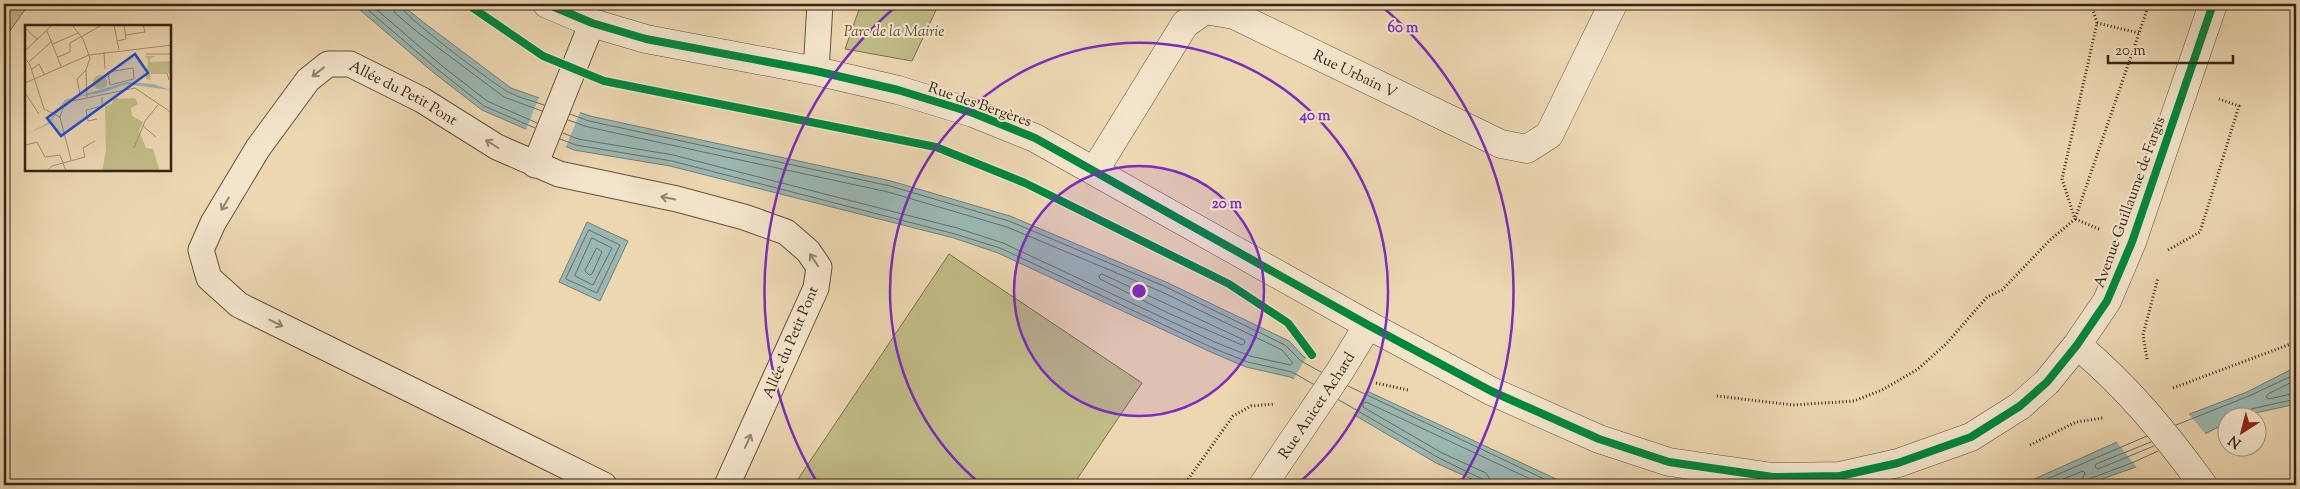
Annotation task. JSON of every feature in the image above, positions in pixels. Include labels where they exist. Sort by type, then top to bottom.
[{"type":"street","name":"Rue des Bergères","points":[[547,4],[592,23],[646,39],[816,71],[898,90],[973,113],[1035,138],[1095,170],[1368,324]]},
{"type":"street","name":"Rue Urbain V","points":[[1095,170],[1185,24],[1205,10],[1234,15],[1501,144],[1527,149],[1549,135],[1612,4]]},
{"type":"street","name":"Avenue Guillaume de Fargis","points":[[1368,324],[1490,391],[1600,439],[1669,462],[1773,477],[1840,476],[1898,463],[1971,437],[2020,406],[2046,382],[2077,345],[2107,301],[2132,242],[2213,4]]},
{"type":"street","name":"Rue Anicet Achard","points":[[1263,485],[1323,398],[1368,324]]},
{"type":"street","points":[[2077,345],[2102,366],[2154,422],[2203,485]]},
{"type":"lane","points":[[816,71],[820,4]]},
{"type":"lane","points":[[540,154],[592,23]]},
{"type":"lane","name":"Allée du Petit Pont","points":[[604,485],[239,305],[209,278],[201,250],[213,223],[258,148],[308,80],[328,64],[350,64],[422,100],[497,147],[540,154],[588,181],[677,199],[744,217],[786,232],[808,250],[819,267],[816,288],[728,485]]},
{"type":"path","points":[[2074,219],[2062,179],[2097,23],[2091,4]]},
{"type":"path","points":[[1717,396],[1793,405],[1854,401],[1882,390],[1918,369],[1946,344],[1987,296],[2002,290],[2050,240],[2074,219],[2149,4]]},
{"type":"path","points":[[2097,23],[2139,33]]},
{"type":"path","points":[[2132,242],[2164,252],[2200,232],[2239,106],[2212,97]]},
{"type":"path","points":[[2147,363],[2143,335],[2164,252]]},
{"type":"path","points":[[1184,485],[1232,416],[1251,406],[1280,403]]},
{"type":"green space","points":[[4,4],[29,4],[4,39]]},
{"type":"green space","name":"Parc de la Mairie","points":[[861,4],[939,4],[912,61],[845,49]]},
{"type":"green space","points":[[949,254],[1142,383],[1073,485],[794,485]]},
{"type":"water","points":[[353,4],[401,4],[511,88],[590,116],[891,181],[1010,216],[1166,282],[1289,341],[1304,357],[1369,392],[1569,485],[1485,485],[1436,463],[1290,377],[1246,367],[998,253],[954,238],[670,166],[574,150],[482,110],[434,73]]},
{"type":"water","points":[[587,222],[628,241],[600,301],[559,282]]},
{"type":"water","points":[[2292,369],[2296,369],[2296,404],[2268,410],[2268,406],[2218,406],[2218,427],[2136,467],[2085,485],[2021,485],[2117,442],[2247,392]]},
{"type":"pier","points":[[540,95],[581,110],[565,149],[525,132]]},
{"type":"pier","points":[[1307,356],[1369,389],[1353,416],[1293,380]]},
{"type":"pier","points":[[2188,413],[2207,436],[2138,469],[2115,440]]},
{"type":"cycle path","points":[[467,4],[543,56],[604,81],[936,147],[1025,183],[1229,284],[1288,323],[1312,355]]},
{"type":"cycle path","points":[[547,4],[592,23],[646,39],[816,71],[898,90],[973,113],[1035,138],[1368,325],[1491,391],[1599,439],[1669,462],[1773,477],[1840,476],[1898,463],[1971,437],[2020,406],[2047,382],[2077,345],[2107,301],[2132,242],[2213,4]]}]
